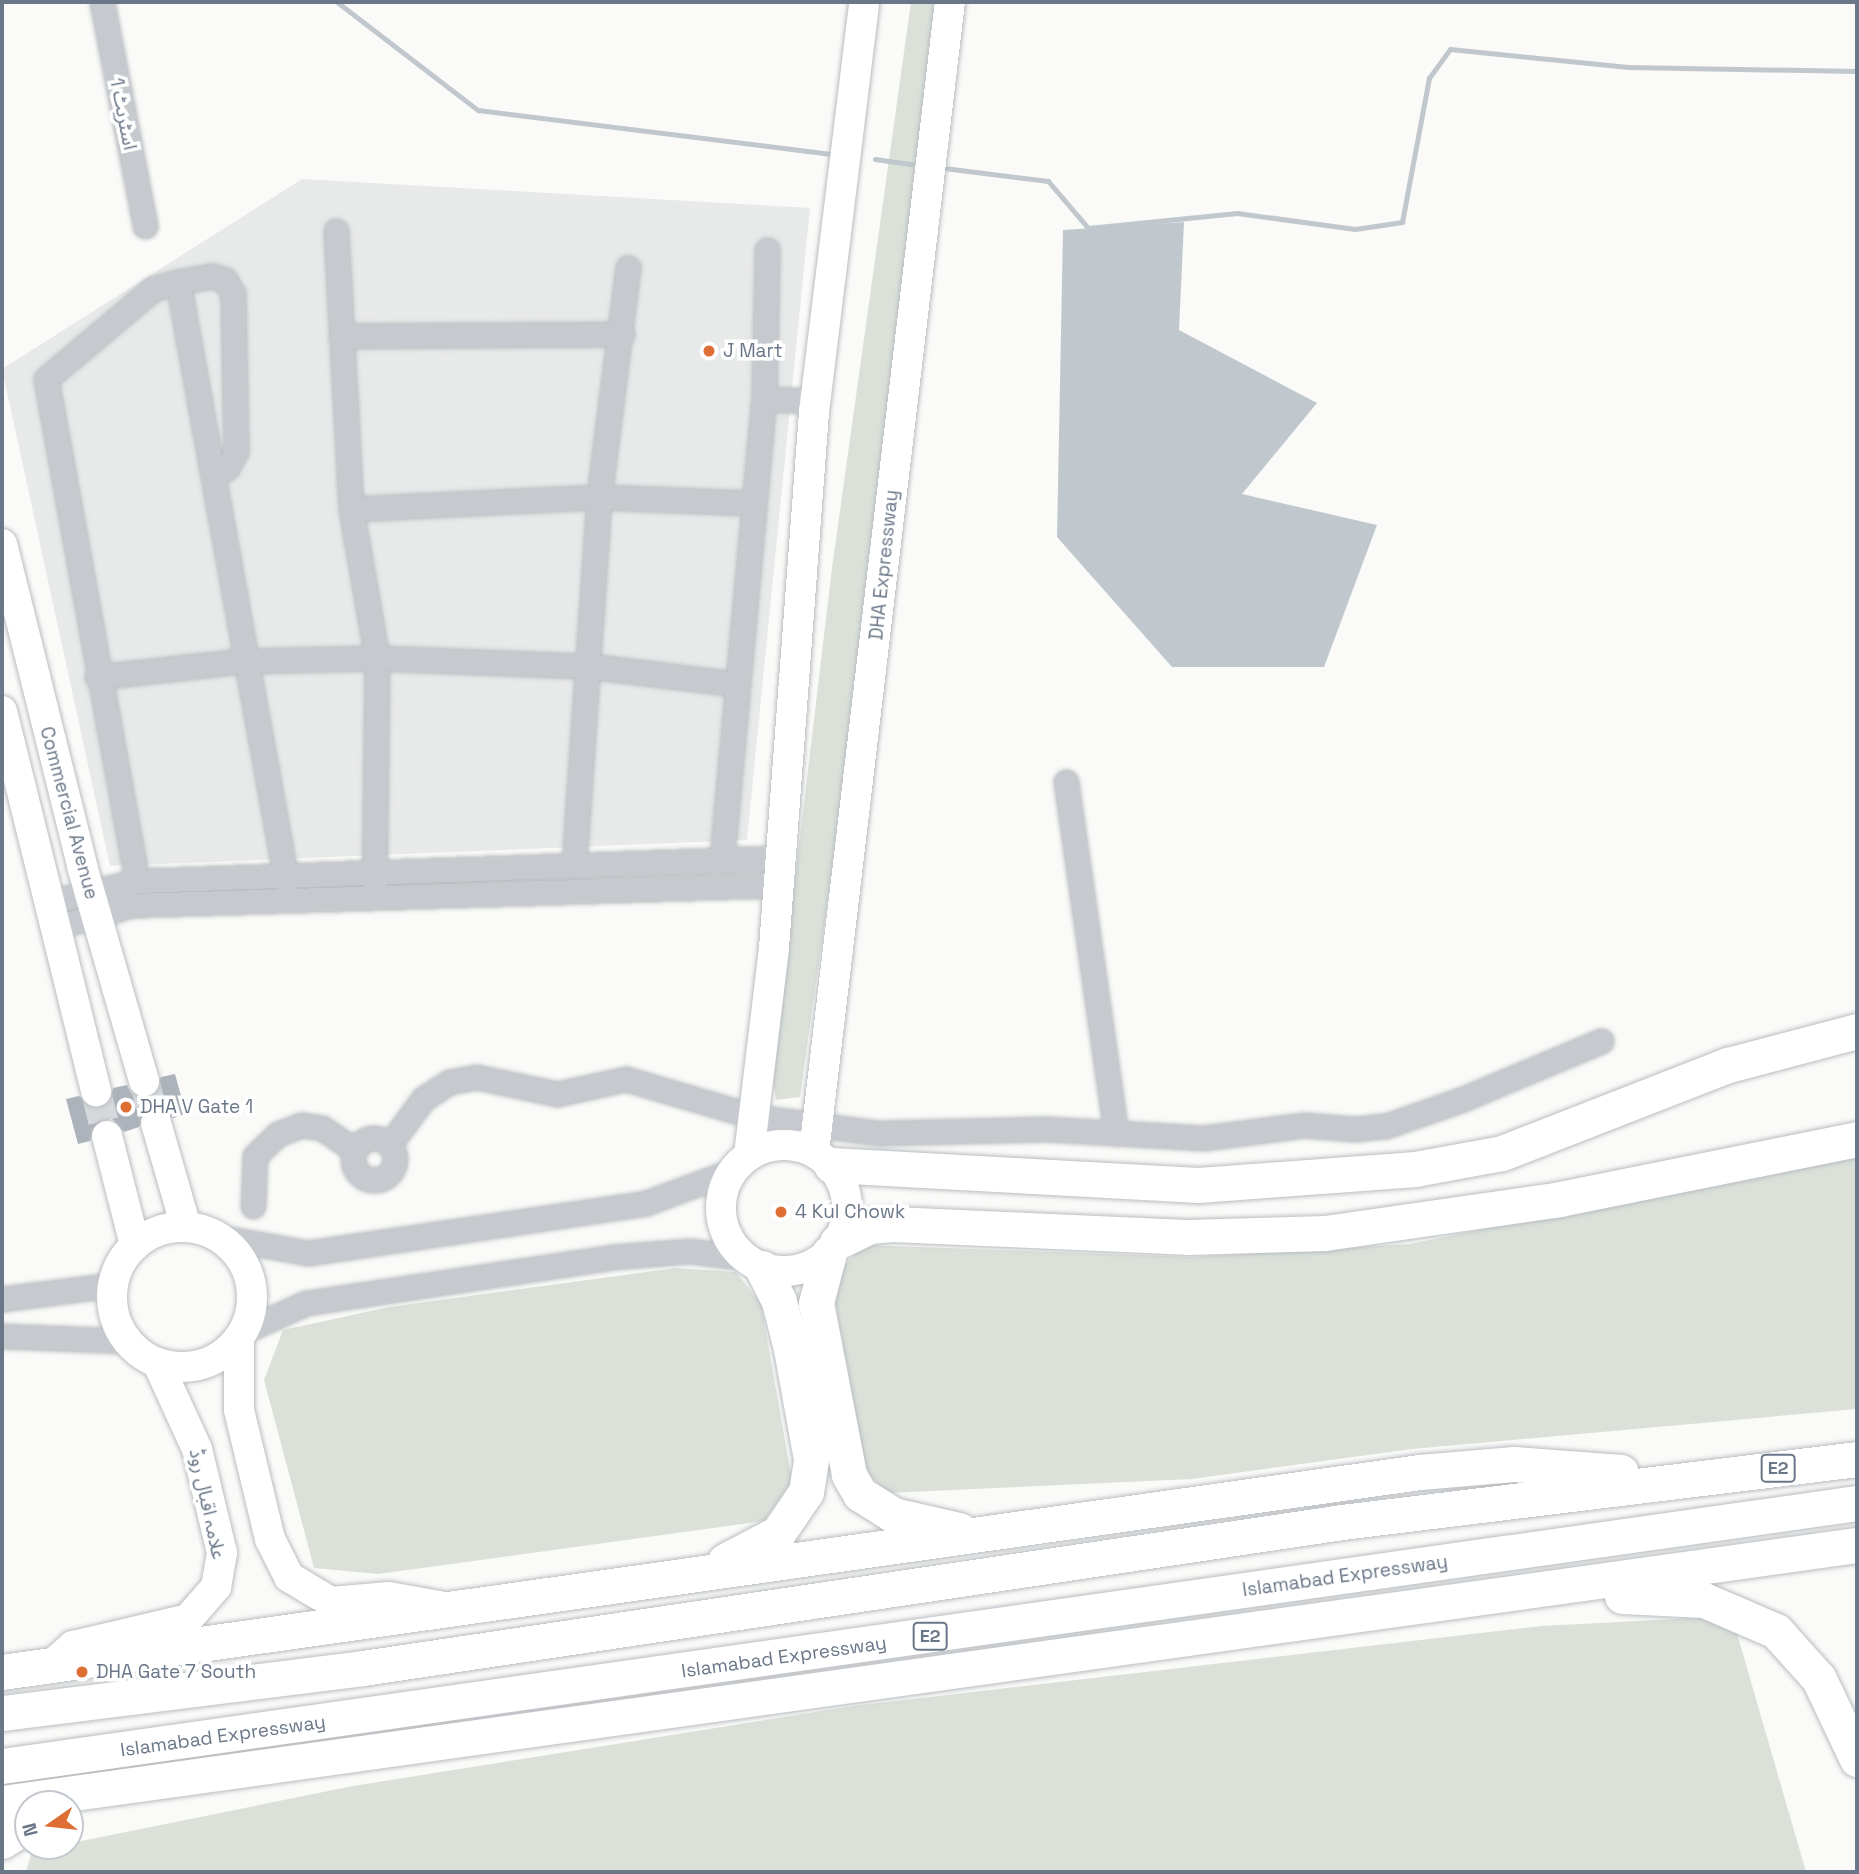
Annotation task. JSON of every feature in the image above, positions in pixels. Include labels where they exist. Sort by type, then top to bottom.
[{"type":"highway","points":[[821,1148],[1199,1185],[1415,1169],[1502,1153],[1728,1065],[1857,1031]]},
{"type":"highway","points":[[981,1534],[892,1515],[860,1494],[849,1475],[816,1303],[833,1247],[870,1226],[892,1224],[1187,1237],[1325,1233],[1560,1199],[1857,1139]]},
{"type":"highway","points":[[692,1575],[778,1533],[807,1492],[811,1459],[791,1349],[779,1301],[753,1263]]},
{"type":"highway","name":"E2","points":[[2,1713],[363,1668],[1342,1522],[1857,1459]]},
{"type":"highway","points":[[2,1672],[981,1534],[1514,1464],[1698,1478]]},
{"type":"highway","name":"Islamabad Expressway","points":[[2,1766],[1857,1503]]},
{"type":"highway","points":[[2,1802],[1551,1590],[1857,1545]]},
{"type":"highway","points":[[1551,1590],[1683,1597],[1754,1616],[1796,1648],[1819,1679],[1857,1759]]},
{"type":"highway","points":[[84,1812],[266,1767]]},
{"type":"main road","points":[[741,1163],[775,1145],[821,1148],[847,1209],[833,1247],[798,1270],[753,1263],[727,1236],[720,1210],[741,1163],[755,1117],[774,948],[776,872],[816,401],[843,155],[864,2]]},
{"type":"main road","name":"DHA Expressway","points":[[821,1148],[950,2]]},
{"type":"main road","name":"Commercial Avenue","points":[[2,544],[92,902],[144,1081]]},
{"type":"main road","name":"Commercial Avenue","points":[[2,711],[96,1092]]},
{"type":"main road","points":[[156,1123],[186,1227]]},
{"type":"main road","points":[[107,1136],[135,1245]]},
{"type":"main road","points":[[127,1341],[116,1320],[113,1285],[135,1245],[158,1231],[186,1227],[219,1237],[238,1255],[250,1279],[252,1306],[241,1335],[239,1410],[270,1539],[289,1577],[331,1602],[389,1597],[455,1609]]},
{"type":"main road","points":[[158,1364],[209,1363],[241,1335]]},
{"type":"main road","name":"علامہ اقبال روڈ","points":[[50,1666],[73,1646],[188,1619],[216,1587],[222,1553],[197,1449],[158,1364],[127,1341]]},
{"type":"street","name":"اسٹریٹ 1","points":[[102,2],[145,226]]},
{"type":"street","points":[[336,231],[352,509],[377,658],[373,901]]},
{"type":"street","points":[[722,858],[751,503],[764,399],[767,250]]},
{"type":"street","points":[[574,865],[599,497],[622,334],[628,268]]},
{"type":"street","points":[[138,881],[97,677],[46,379],[153,289],[212,276],[225,280],[233,293],[236,451],[227,468],[214,475]]},
{"type":"street","points":[[178,282],[214,475],[243,660],[286,879]]},
{"type":"street","points":[[341,336],[622,334]]},
{"type":"street","points":[[764,399],[816,401]]},
{"type":"street","points":[[352,509],[599,497],[751,503]]},
{"type":"street","points":[[97,677],[243,660],[377,658],[589,666],[735,684]]},
{"type":"street","points":[[1066,782],[1116,1133]]},
{"type":"street","points":[[54,914],[92,902],[138,881],[286,879],[722,858],[776,872]]},
{"type":"street","points":[[92,902],[132,905],[373,901],[776,872]]},
{"type":"street","points":[[390,1144],[430,1094],[477,1077],[557,1094],[626,1079],[755,1117],[821,1148],[1116,1133],[1204,1138],[1304,1125],[1386,1126],[1601,1041]]},
{"type":"street","points":[[253,1206],[255,1156],[278,1133],[301,1125],[322,1128],[355,1150]]},
{"type":"street","points":[[355,1150],[371,1138],[390,1144]]},
{"type":"street","points":[[355,1150],[356,1170],[381,1180],[395,1164],[390,1144]]},
{"type":"street","points":[[219,1237],[308,1253],[646,1203],[741,1163]]},
{"type":"street","points":[[241,1335],[306,1303],[598,1259],[690,1251],[753,1263]]},
{"type":"street","points":[[2,1299],[113,1285]]},
{"type":"street","points":[[2,1336],[127,1341]]},
{"type":"shaded area","points":[[911,2],[940,2],[853,718],[800,1097],[776,1100],[772,1073],[832,568]]},
{"type":"shaded area","points":[[302,179],[810,208],[747,840],[110,866],[2,369]]},
{"type":"shaded area","points":[[1184,222],[1179,330],[1317,403],[1242,494],[1377,525],[1324,667],[1172,667],[1057,537],[1063,230]]},
{"type":"shaded area","points":[[1857,1153],[1857,1409],[1412,1449],[1192,1479],[887,1493],[866,1471],[834,1295],[841,1269],[864,1245],[1192,1257],[1410,1244]]},
{"type":"shaded area","points":[[676,1268],[736,1272],[761,1304],[792,1481],[764,1521],[378,1574],[314,1568],[264,1380],[283,1330],[389,1307]]},
{"type":"shaded area","points":[[1732,1616],[1806,1872],[26,1872],[29,1860],[84,1860],[84,1840],[353,1786],[853,1706],[1542,1626]]},
{"type":"building","name":"DHA V Gate 1","points":[[175,1074],[186,1114],[173,1118],[152,1106],[139,1127],[124,1132],[112,1119],[102,1119],[90,1141],[78,1144],[66,1099],[79,1096],[100,1109],[109,1104],[113,1088],[127,1085],[132,1094],[148,1098],[161,1077]]},
{"type":"waterway","points":[[337,2],[478,110],[837,155]]},
{"type":"waterway","points":[[944,168],[1048,181],[1088,228],[1237,213],[1355,229],[1402,222],[1429,78],[1450,49],[1628,67],[1857,71]]},
{"type":"waterway","points":[[875,159],[912,164]]},
{"type":"tunnel","points":[[144,1081],[156,1123]]},
{"type":"tunnel","points":[[96,1092],[107,1136]]},
{"type":"place","name":"J Mart","points":[[709,351]]},
{"type":"place","name":"DHA V Gate 1","points":[[126,1107]]},
{"type":"place","name":"4 Kul Chowk","points":[[781,1212]]},
{"type":"place","name":"DHA Gate 7 South","points":[[82,1672]]}]
